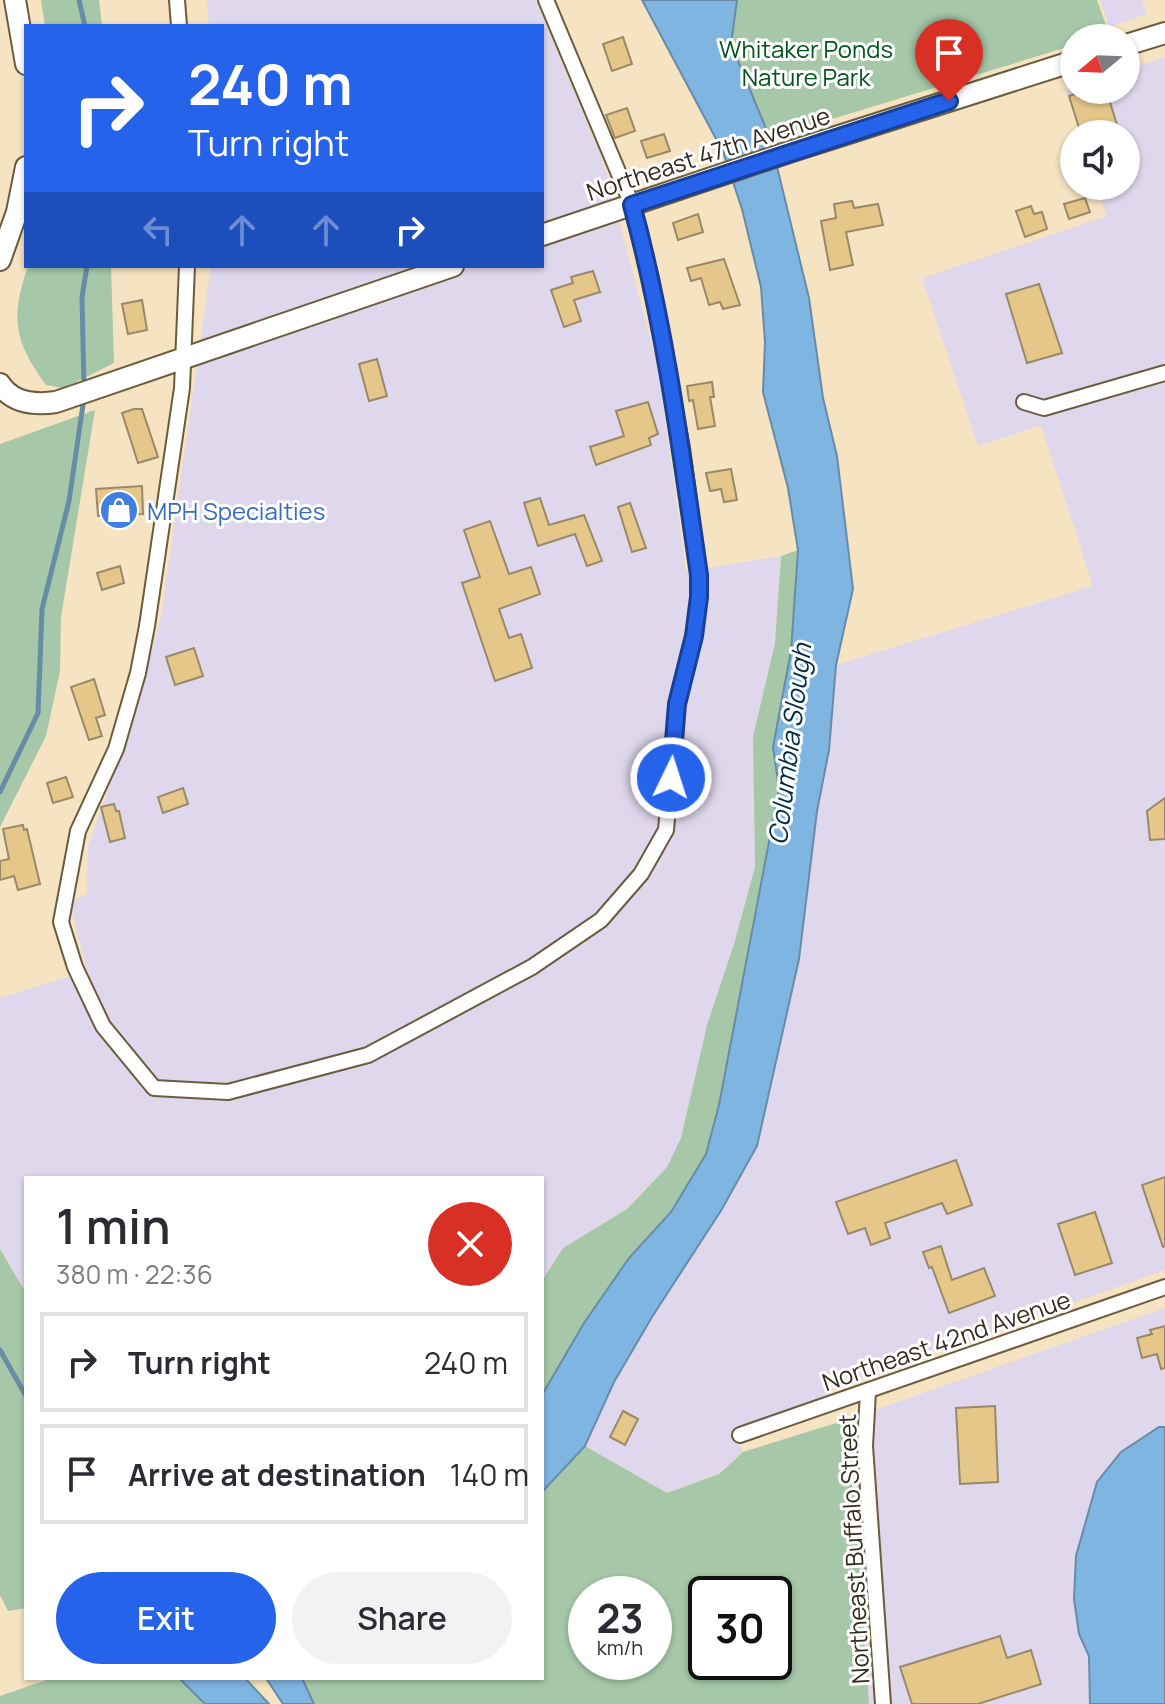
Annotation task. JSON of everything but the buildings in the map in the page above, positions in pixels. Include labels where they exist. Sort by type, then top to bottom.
[{"type":"street","points":[[15,0],[24,52]]},
{"type":"street","points":[[177,0],[179,24]]},
{"type":"street","points":[[187,268],[179,412],[138,673],[116,749],[80,822],[61,922],[80,977],[103,1026],[154,1088],[228,1092],[368,1055],[532,967],[601,920],[641,874],[666,830],[677,704],[696,627],[699,575],[682,448],[650,271],[632,205],[546,0]]},
{"type":"street","points":[[1140,41],[1165,33]]},
{"type":"street","name":"Northeast 47th Avenue","points":[[544,234],[1060,65]]},
{"type":"street","points":[[0,260],[17,212],[24,177]]},
{"type":"street","points":[[0,384],[20,400],[46,404],[69,399],[447,268]]},
{"type":"street","points":[[1024,402],[1044,408],[1165,373]]},
{"type":"street","name":"Northeast 42nd Avenue","points":[[740,1435],[1165,1287]]},
{"type":"street","name":"Northeast Buffalo Street","points":[[868,1391],[865,1446],[883,1704]]},
{"type":"shaded area","points":[[207,0],[536,0],[604,164],[658,368],[686,571],[781,556],[775,643],[753,737],[755,867],[707,1025],[681,1138],[667,1167],[626,1209],[563,1248],[544,1278],[544,1176],[24,1176],[24,1290],[0,1249],[0,998],[87,971],[69,902],[87,894],[88,846],[135,714],[161,616],[211,268],[544,268],[544,24],[209,24]]},
{"type":"shaded area","points":[[1100,0],[1142,0],[1147,14],[1118,24],[1108,24]]},
{"type":"shaded area","points":[[1165,57],[1165,1270],[828,1390],[833,1405],[738,1438],[743,1452],[719,1473],[667,1493],[585,1446],[614,1382],[722,1209],[757,1146],[799,959],[817,811],[829,750],[836,665],[1093,586],[1041,425],[978,446],[922,278],[1107,216],[1102,200],[1140,200],[1140,120],[1076,120],[1070,104],[1140,104],[1140,65]]},
{"type":"shaded area","points":[[1165,1308],[1165,1428],[1079,1634],[1089,1656],[1090,1704],[869,1704],[849,1419]]},
{"type":"green space","points":[[41,0],[99,0],[102,24],[45,24]]},
{"type":"green space","name":"Whitaker Ponds Nature Park","points":[[712,0],[1097,0],[1105,24],[1060,24],[1060,49],[770,138]]},
{"type":"green space","points":[[27,268],[111,268],[114,363],[64,388],[46,385],[21,342],[17,315]]},
{"type":"green space","points":[[95,410],[61,617],[60,671],[46,736],[0,827],[0,444]]},
{"type":"green space","points":[[798,550],[791,651],[773,747],[779,789],[719,1105],[706,1154],[671,1212],[629,1258],[584,1323],[544,1392],[544,1278],[563,1248],[627,1209],[667,1167],[681,1138],[707,1025],[755,867],[753,737],[775,643],[781,556]]},
{"type":"green space","points":[[0,1249],[24,1290],[24,1608],[8,1611],[0,1595]]},
{"type":"green space","points":[[849,1419],[869,1704],[314,1704],[303,1680],[544,1680],[544,1490],[585,1446],[667,1493],[719,1474],[743,1452]]},
{"type":"green space","points":[[46,1680],[181,1680],[205,1704],[0,1704],[0,1696]]},
{"type":"water","points":[[642,0],[737,0],[731,44],[770,138],[809,298],[823,398],[837,456],[853,589],[836,665],[829,750],[817,811],[799,959],[757,1146],[722,1209],[614,1382],[585,1446],[544,1490],[544,1392],[584,1323],[629,1258],[671,1212],[706,1154],[719,1105],[779,789],[773,747],[791,651],[798,550],[788,488],[763,392],[765,342],[761,287],[742,209],[723,152]]},
{"type":"water","points":[[1159,1427],[1165,1427],[1165,1704],[1090,1704],[1089,1656],[1079,1634],[1074,1599],[1076,1556],[1097,1482],[1121,1452]]},
{"type":"water","points":[[181,1680],[247,1680],[269,1704],[205,1704]]},
{"type":"water","points":[[267,1680],[303,1680],[314,1704],[283,1704]]},
{"type":"waterway","name":"Columbia Slough","points":[[79,0],[85,24]]},
{"type":"waterway","name":"Columbia Slough","points":[[84,388],[82,297],[87,268]]},
{"type":"waterway","name":"Columbia Slough","points":[[0,792],[38,713],[42,609],[69,501],[84,398]]},
{"type":"waterway","name":"Columbia Slough","points":[[0,1350],[24,1392]]},
{"type":"place","name":"MPH Specialties","points":[[119,510]]},
{"type":"route","points":[[671,778],[675,718],[681,681],[694,636],[699,575],[670,381],[648,263],[632,205],[949,101]]}]
